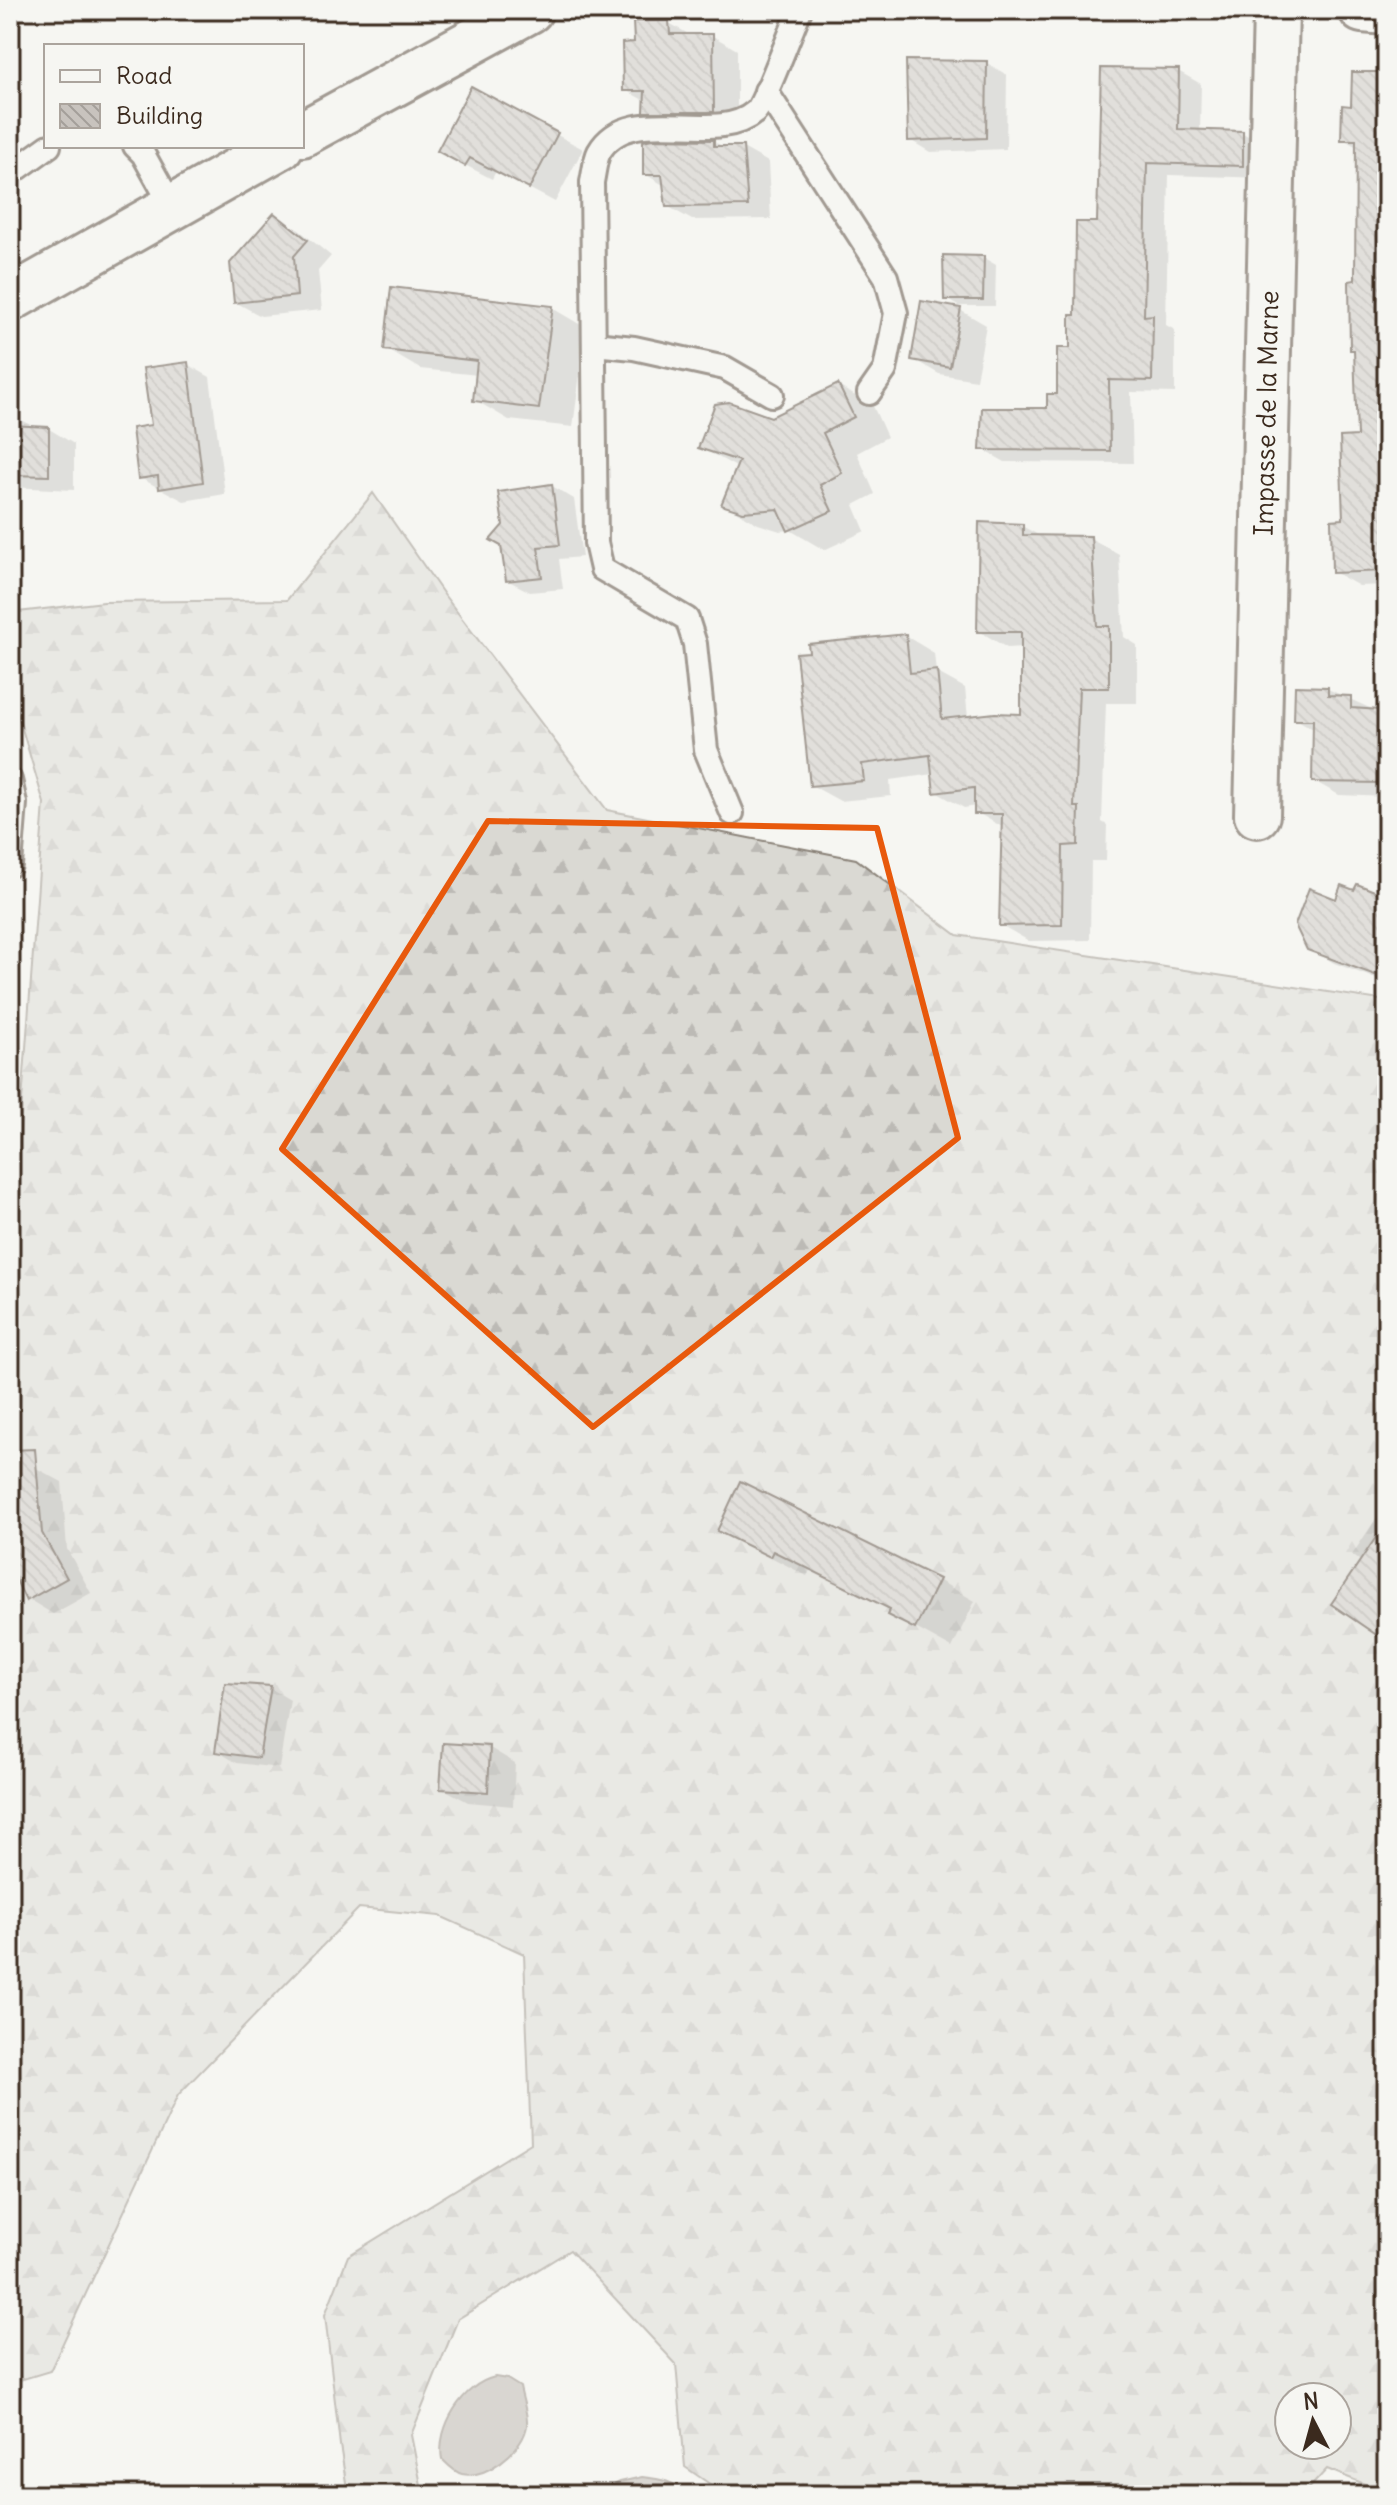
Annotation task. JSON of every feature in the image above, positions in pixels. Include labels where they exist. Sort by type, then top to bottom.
[{"type":"street","points":[[304,133],[530,10]]},
{"type":"street","name":"Impasse de la Marne","points":[[1257,815],[1276,10]]},
{"type":"street","points":[[1362,10],[1387,12]]},
{"type":"street","points":[[10,299],[278,148]]},
{"type":"lane","points":[[732,813],[706,750],[695,644],[687,619],[602,569],[596,543],[592,182],[598,153],[614,136],[634,127],[734,124],[757,111],[800,10]]},
{"type":"lane","points":[[766,91],[886,277],[896,313],[885,370],[869,393]]},
{"type":"lane","points":[[10,174],[46,148]]},
{"type":"lane","points":[[137,148],[173,208]]},
{"type":"lane","points":[[594,344],[634,348],[725,368],[772,395]]},
{"type":"lane","points":[[10,780],[15,803],[10,865]]},
{"type":"highlighted area","points":[[488,821],[877,828],[958,1138],[593,1427],[282,1149]]},
{"type":"green space","points":[[373,493],[445,596],[607,810],[856,859],[957,935],[1387,1001],[1387,2493],[1327,2469],[1303,2495],[726,2495],[685,2467],[676,2364],[570,2250],[458,2319],[411,2435],[423,2495],[348,2495],[325,2315],[348,2256],[531,2143],[524,1954],[440,1916],[359,1908],[178,2095],[50,2371],[10,2383],[10,1265],[44,803],[10,688],[10,613],[104,602],[287,600]]},
{"type":"shaded area","points":[[495,2377],[507,2379],[520,2387],[527,2425],[523,2438],[509,2455],[491,2468],[471,2474],[459,2473],[442,2459],[443,2434],[454,2409],[472,2388]]},
{"type":"shaded area","points":[[642,2477],[667,2482],[688,2495],[592,2495],[620,2482]]},
{"type":"building","points":[[633,21],[669,21],[670,34],[713,34],[714,112],[644,112],[645,91],[623,91],[622,43],[634,42]]},
{"type":"building","points":[[906,60],[987,61],[986,138],[908,141]]},
{"type":"building","points":[[1101,68],[1179,69],[1178,129],[1243,131],[1243,166],[1147,163],[1144,316],[1153,315],[1152,381],[1109,380],[1110,451],[980,450],[982,408],[1047,408],[1047,394],[1057,394],[1057,348],[1070,348],[1070,315],[1075,315],[1076,222],[1097,222]]},
{"type":"building","points":[[1352,72],[1387,72],[1387,571],[1332,573],[1331,520],[1343,519],[1340,437],[1357,436],[1354,350],[1350,350],[1349,281],[1355,280],[1356,140],[1341,140],[1342,105],[1351,106]]},
{"type":"building","points":[[471,86],[558,133],[529,189],[470,158],[465,166],[437,151]]},
{"type":"building","points":[[714,140],[714,146],[743,146],[748,206],[666,207],[662,175],[643,175],[643,141]]},
{"type":"building","points":[[274,213],[308,240],[294,256],[297,296],[234,303],[230,263]]},
{"type":"building","points":[[943,255],[984,256],[983,300],[944,300]]},
{"type":"building","points":[[391,287],[553,306],[539,409],[473,401],[477,361],[384,350]]},
{"type":"building","points":[[921,301],[961,308],[950,367],[911,360]]},
{"type":"building","points":[[188,362],[203,482],[159,489],[158,476],[138,479],[132,428],[151,425],[143,368]]},
{"type":"building","points":[[838,384],[854,417],[823,433],[842,473],[820,485],[832,511],[788,531],[778,509],[743,512],[721,505],[739,461],[698,448],[715,404],[729,402],[771,417]]},
{"type":"building","points":[[10,425],[49,427],[49,476],[10,475]]},
{"type":"building","points":[[552,484],[560,545],[538,547],[542,577],[506,581],[501,546],[490,540],[503,525],[498,492]]},
{"type":"building","points":[[979,522],[1023,524],[1023,535],[1091,536],[1097,626],[1109,626],[1109,688],[1079,688],[1074,807],[1079,807],[1078,845],[1063,846],[1062,925],[999,926],[1002,814],[974,814],[974,788],[934,793],[930,755],[862,764],[864,781],[810,786],[796,653],[809,652],[808,644],[906,634],[910,673],[937,670],[942,719],[995,713],[1021,714],[1021,632],[977,632]]},
{"type":"building","points":[[1295,686],[1328,687],[1328,695],[1351,696],[1351,708],[1381,710],[1383,783],[1312,782],[1313,720],[1294,720]]},
{"type":"building","points":[[1357,884],[1387,896],[1387,945],[1375,975],[1307,950],[1295,925],[1309,888],[1336,899],[1341,885],[1354,890]]},
{"type":"building","points":[[35,1449],[42,1533],[67,1578],[26,1601],[10,1567],[10,1450]]},
{"type":"building","points":[[740,1481],[939,1579],[915,1629],[887,1615],[890,1609],[773,1551],[770,1557],[717,1531]]},
{"type":"building","points":[[1387,1521],[1387,1642],[1331,1604]]},
{"type":"building","points":[[225,1683],[271,1686],[259,1758],[215,1752]]},
{"type":"building","points":[[443,1743],[490,1746],[488,1792],[440,1789]]}]
